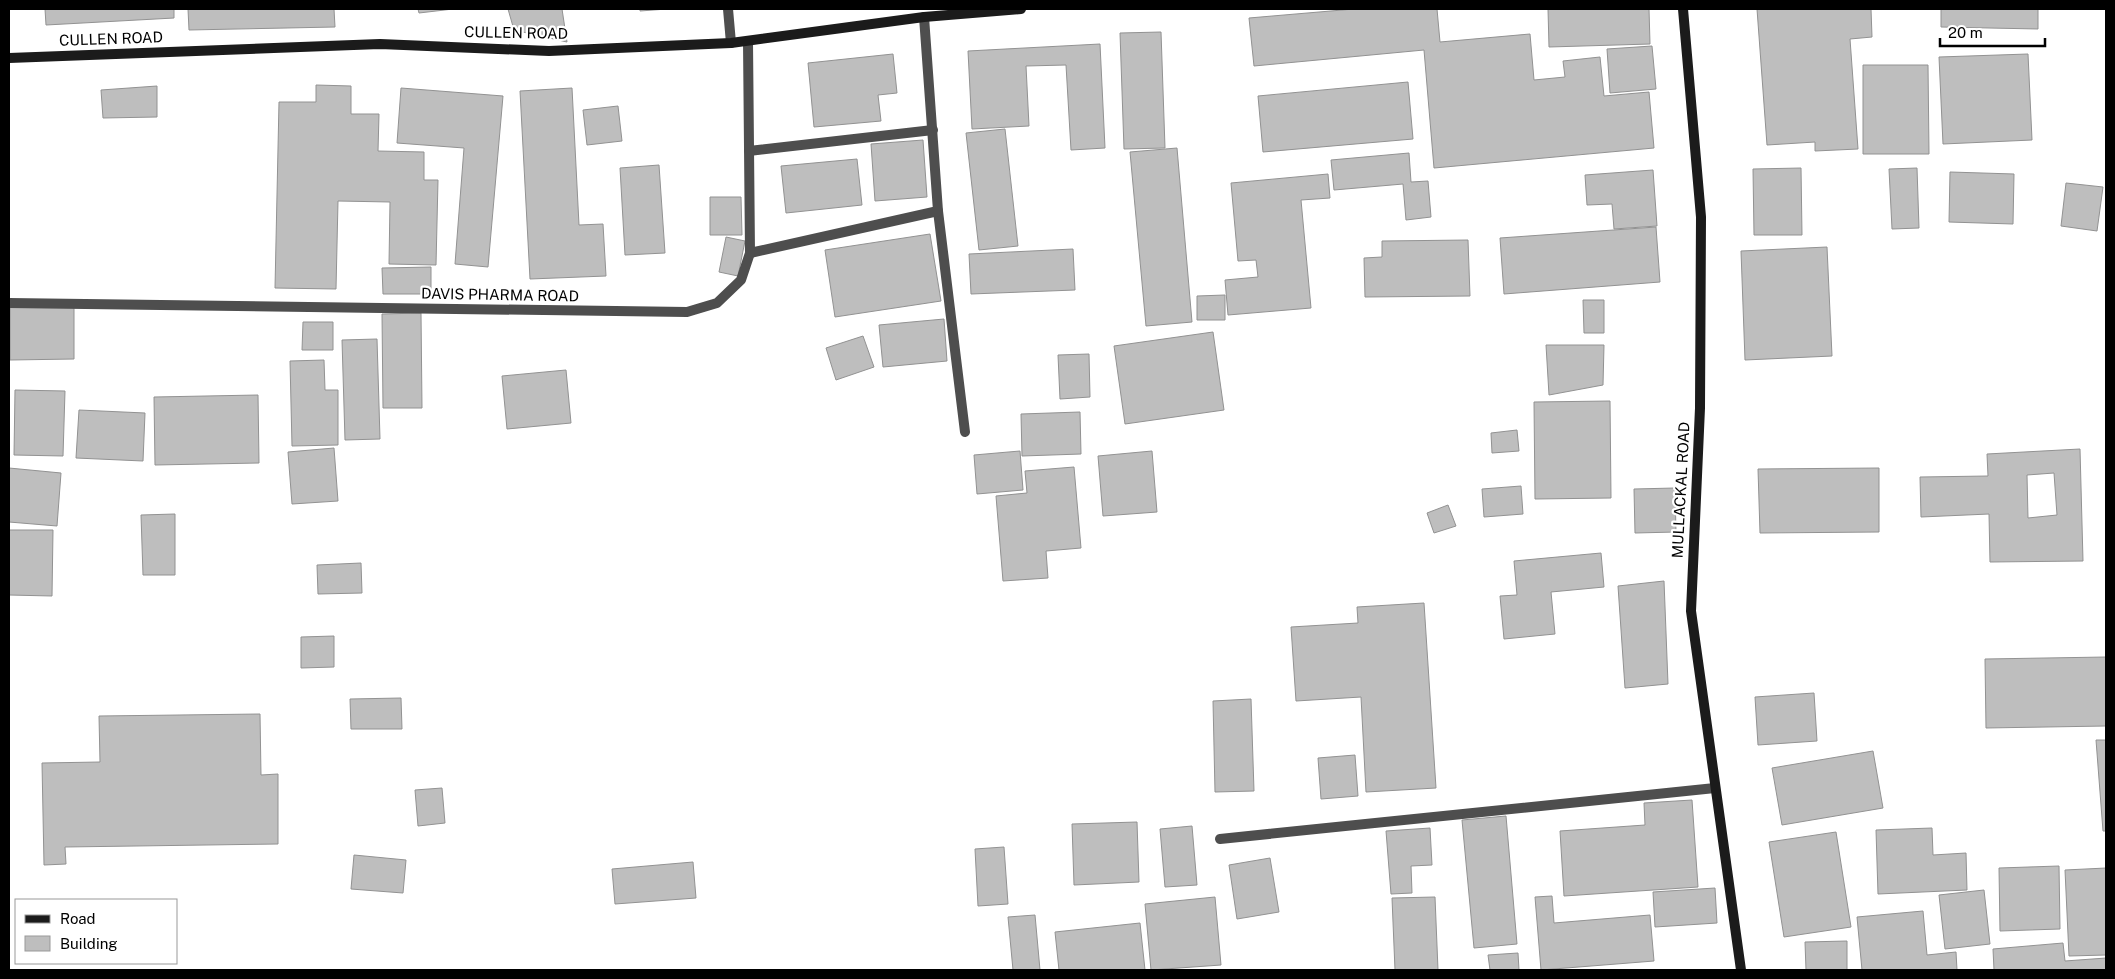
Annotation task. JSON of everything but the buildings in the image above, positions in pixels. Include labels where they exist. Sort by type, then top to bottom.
[{"type":"main road","name":"CULLEN ROAD","points":[[9,58],[380,44],[549,51],[730,43],[924,18],[1022,9]]},
{"type":"main road","name":"MULLACKAL ROAD","points":[[1683,9],[1701,217],[1700,408],[1691,611],[1741,970]]},
{"type":"street","points":[[728,9],[730,43]]},
{"type":"street","points":[[924,18],[938,211],[965,432]]},
{"type":"street","name":"DAVIS PHARMA ROAD","points":[[9,303],[686,312],[717,303],[741,280],[750,254],[748,42]]},
{"type":"street","points":[[749,151],[932,130]]},
{"type":"street","points":[[750,254],[938,211]]},
{"type":"street","points":[[1220,839],[1715,788]]}]
